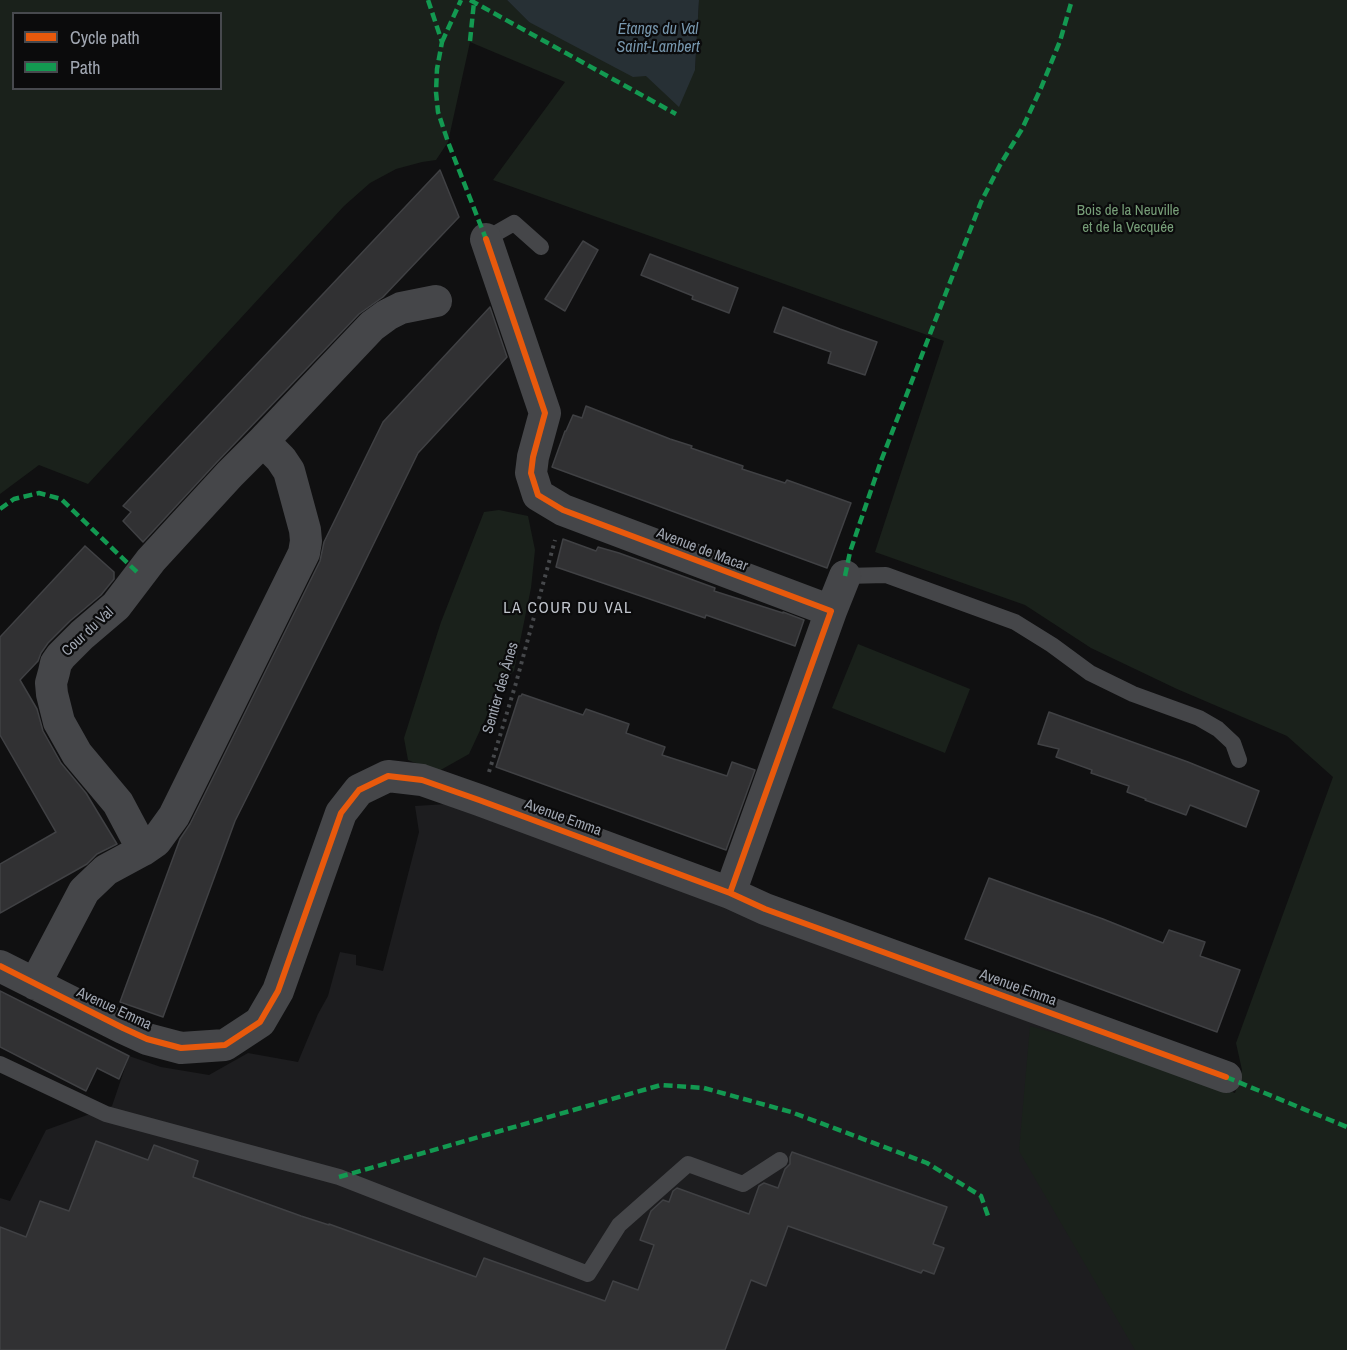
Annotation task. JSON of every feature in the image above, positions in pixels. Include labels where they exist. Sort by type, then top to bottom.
[{"type":"street","name":"Avenue de Macar","points":[[486,239],[545,413],[531,473],[538,495],[563,510],[831,611]]},
{"type":"street","name":"Cour du Val","points":[[143,850],[118,803],[77,754],[59,722],[51,683],[61,656],[116,606],[151,560],[372,326],[401,308],[436,301]]},
{"type":"street","points":[[0,966],[35,984],[84,891],[106,870],[156,841],[174,816],[303,554],[306,541],[305,530],[289,471],[281,459],[263,441]]},
{"type":"street","points":[[730,893],[845,576]]},
{"type":"street","name":"Avenue Emma","points":[[35,984],[147,1039],[181,1048],[225,1045],[260,1023],[278,991],[341,813],[359,790],[388,776],[422,780],[479,800],[730,893],[765,909],[1226,1077]]},
{"type":"lane","points":[[486,239],[514,223],[541,248]]},
{"type":"lane","points":[[845,576],[886,575],[1015,622],[1090,672],[1133,694],[1199,718],[1218,729],[1233,743],[1239,760]]},
{"type":"lane","points":[[0,1064],[106,1114],[339,1177],[588,1274],[619,1225],[688,1164],[743,1184],[780,1160]]},
{"type":"shaded area","points":[[447,804],[1176,1068],[1142,1350],[0,1350],[0,1198],[10,1201],[46,1130],[112,1106],[129,1056],[161,1067],[209,1075],[248,1053],[298,1062],[328,996],[340,952],[356,955],[356,965],[383,971],[419,832],[415,806]]},
{"type":"green space","name":"Bois de la Neuville et de la Vecquée","points":[[0,0],[507,0],[529,22],[695,70],[699,0],[1347,0],[1347,1350],[1135,1350],[1019,1151],[1030,1026],[1107,1047],[1235,1093],[1242,1070],[1236,1043],[1333,777],[1287,736],[1177,689],[1091,648],[1025,605],[875,552],[944,341],[493,180],[565,82],[470,42],[448,142],[436,160],[396,169],[370,183],[344,206],[88,484],[39,465],[0,494]]},
{"type":"green space","points":[[499,510],[528,516],[535,550],[531,588],[514,671],[503,681],[469,754],[437,772],[408,760],[404,738],[441,622],[484,512]]},
{"type":"green space","points":[[858,644],[970,689],[945,753],[832,708]]},
{"type":"water","name":"Étangs du Val Saint-Lambert","points":[[507,0],[699,0],[695,70],[679,107],[646,76],[633,77],[529,22]]},
{"type":"building","points":[[440,170],[459,217],[383,297],[359,314],[143,542],[123,521],[131,512],[123,506]]},
{"type":"building","points":[[583,241],[598,250],[565,311],[545,299]]},
{"type":"building","points":[[650,254],[738,288],[729,313],[692,299],[693,296],[641,275]]},
{"type":"building","points":[[490,307],[507,357],[418,453],[235,821],[163,1017],[120,1002],[180,839],[190,824],[320,561],[324,542],[383,422]]},
{"type":"building","points":[[783,307],[877,342],[865,375],[828,363],[831,352],[774,332]]},
{"type":"building","points":[[586,406],[743,466],[742,469],[785,483],[787,480],[851,503],[827,568],[552,467],[573,415],[582,418]]},
{"type":"building","points":[[563,539],[596,551],[598,547],[619,553],[715,588],[714,591],[804,620],[795,646],[556,567]]},
{"type":"building","points":[[85,546],[114,572],[114,579],[101,595],[48,643],[38,661],[20,680],[37,709],[43,731],[61,763],[86,793],[117,844],[97,854],[87,864],[0,913],[0,864],[56,832],[0,735],[0,637]]},
{"type":"building","points":[[522,694],[583,715],[586,709],[629,724],[626,733],[665,747],[662,755],[727,776],[732,762],[755,770],[726,850],[496,767],[519,696]]},
{"type":"building","points":[[1049,712],[1188,762],[1259,791],[1246,827],[1190,805],[1186,815],[1145,800],[1127,792],[1129,786],[1091,773],[1092,770],[1056,757],[1059,749],[1038,744]]},
{"type":"building","points":[[989,878],[1163,943],[1169,930],[1205,942],[1200,956],[1240,970],[1217,1032],[965,939]]},
{"type":"building","points":[[0,991],[129,1056],[119,1079],[97,1068],[86,1091],[0,1047]]},
{"type":"building","points":[[96,1141],[148,1160],[154,1145],[198,1161],[193,1177],[476,1277],[484,1258],[605,1301],[613,1281],[638,1290],[654,1245],[640,1240],[651,1211],[663,1200],[669,1202],[673,1191],[677,1188],[749,1214],[759,1186],[764,1183],[778,1188],[785,1169],[790,1164],[792,1152],[947,1207],[933,1244],[944,1248],[934,1274],[923,1270],[921,1273],[788,1226],[766,1286],[751,1280],[725,1350],[0,1350],[0,1227],[26,1237],[40,1201],[69,1211]]},
{"type":"marked path","points":[[428,0],[442,42],[437,69],[438,112],[486,239]]},
{"type":"marked path","points":[[442,42],[461,0]]},
{"type":"marked path","points":[[470,0],[676,114]]},
{"type":"marked path","points":[[845,576],[850,552],[881,461],[981,202],[1022,129],[1041,88],[1060,41],[1072,0]]},
{"type":"marked path","points":[[470,41],[474,2]]},
{"type":"marked path","points":[[0,509],[14,499],[39,493],[61,499],[140,575]]},
{"type":"marked path","points":[[1226,1077],[1347,1127]]},
{"type":"marked path","points":[[339,1177],[661,1085],[704,1088],[791,1112],[927,1163],[981,1196],[988,1216]]},
{"type":"cycle path","points":[[486,239],[545,413],[531,473],[538,495],[563,510],[831,611],[730,893]]},
{"type":"cycle path","points":[[0,966],[147,1039],[181,1048],[225,1045],[260,1022],[278,991],[341,813],[359,790],[388,776],[422,780],[479,800],[730,893],[765,909],[1226,1077]]},
{"type":"district","name":"LA COUR DU VAL","points":[[568,609]]}]
